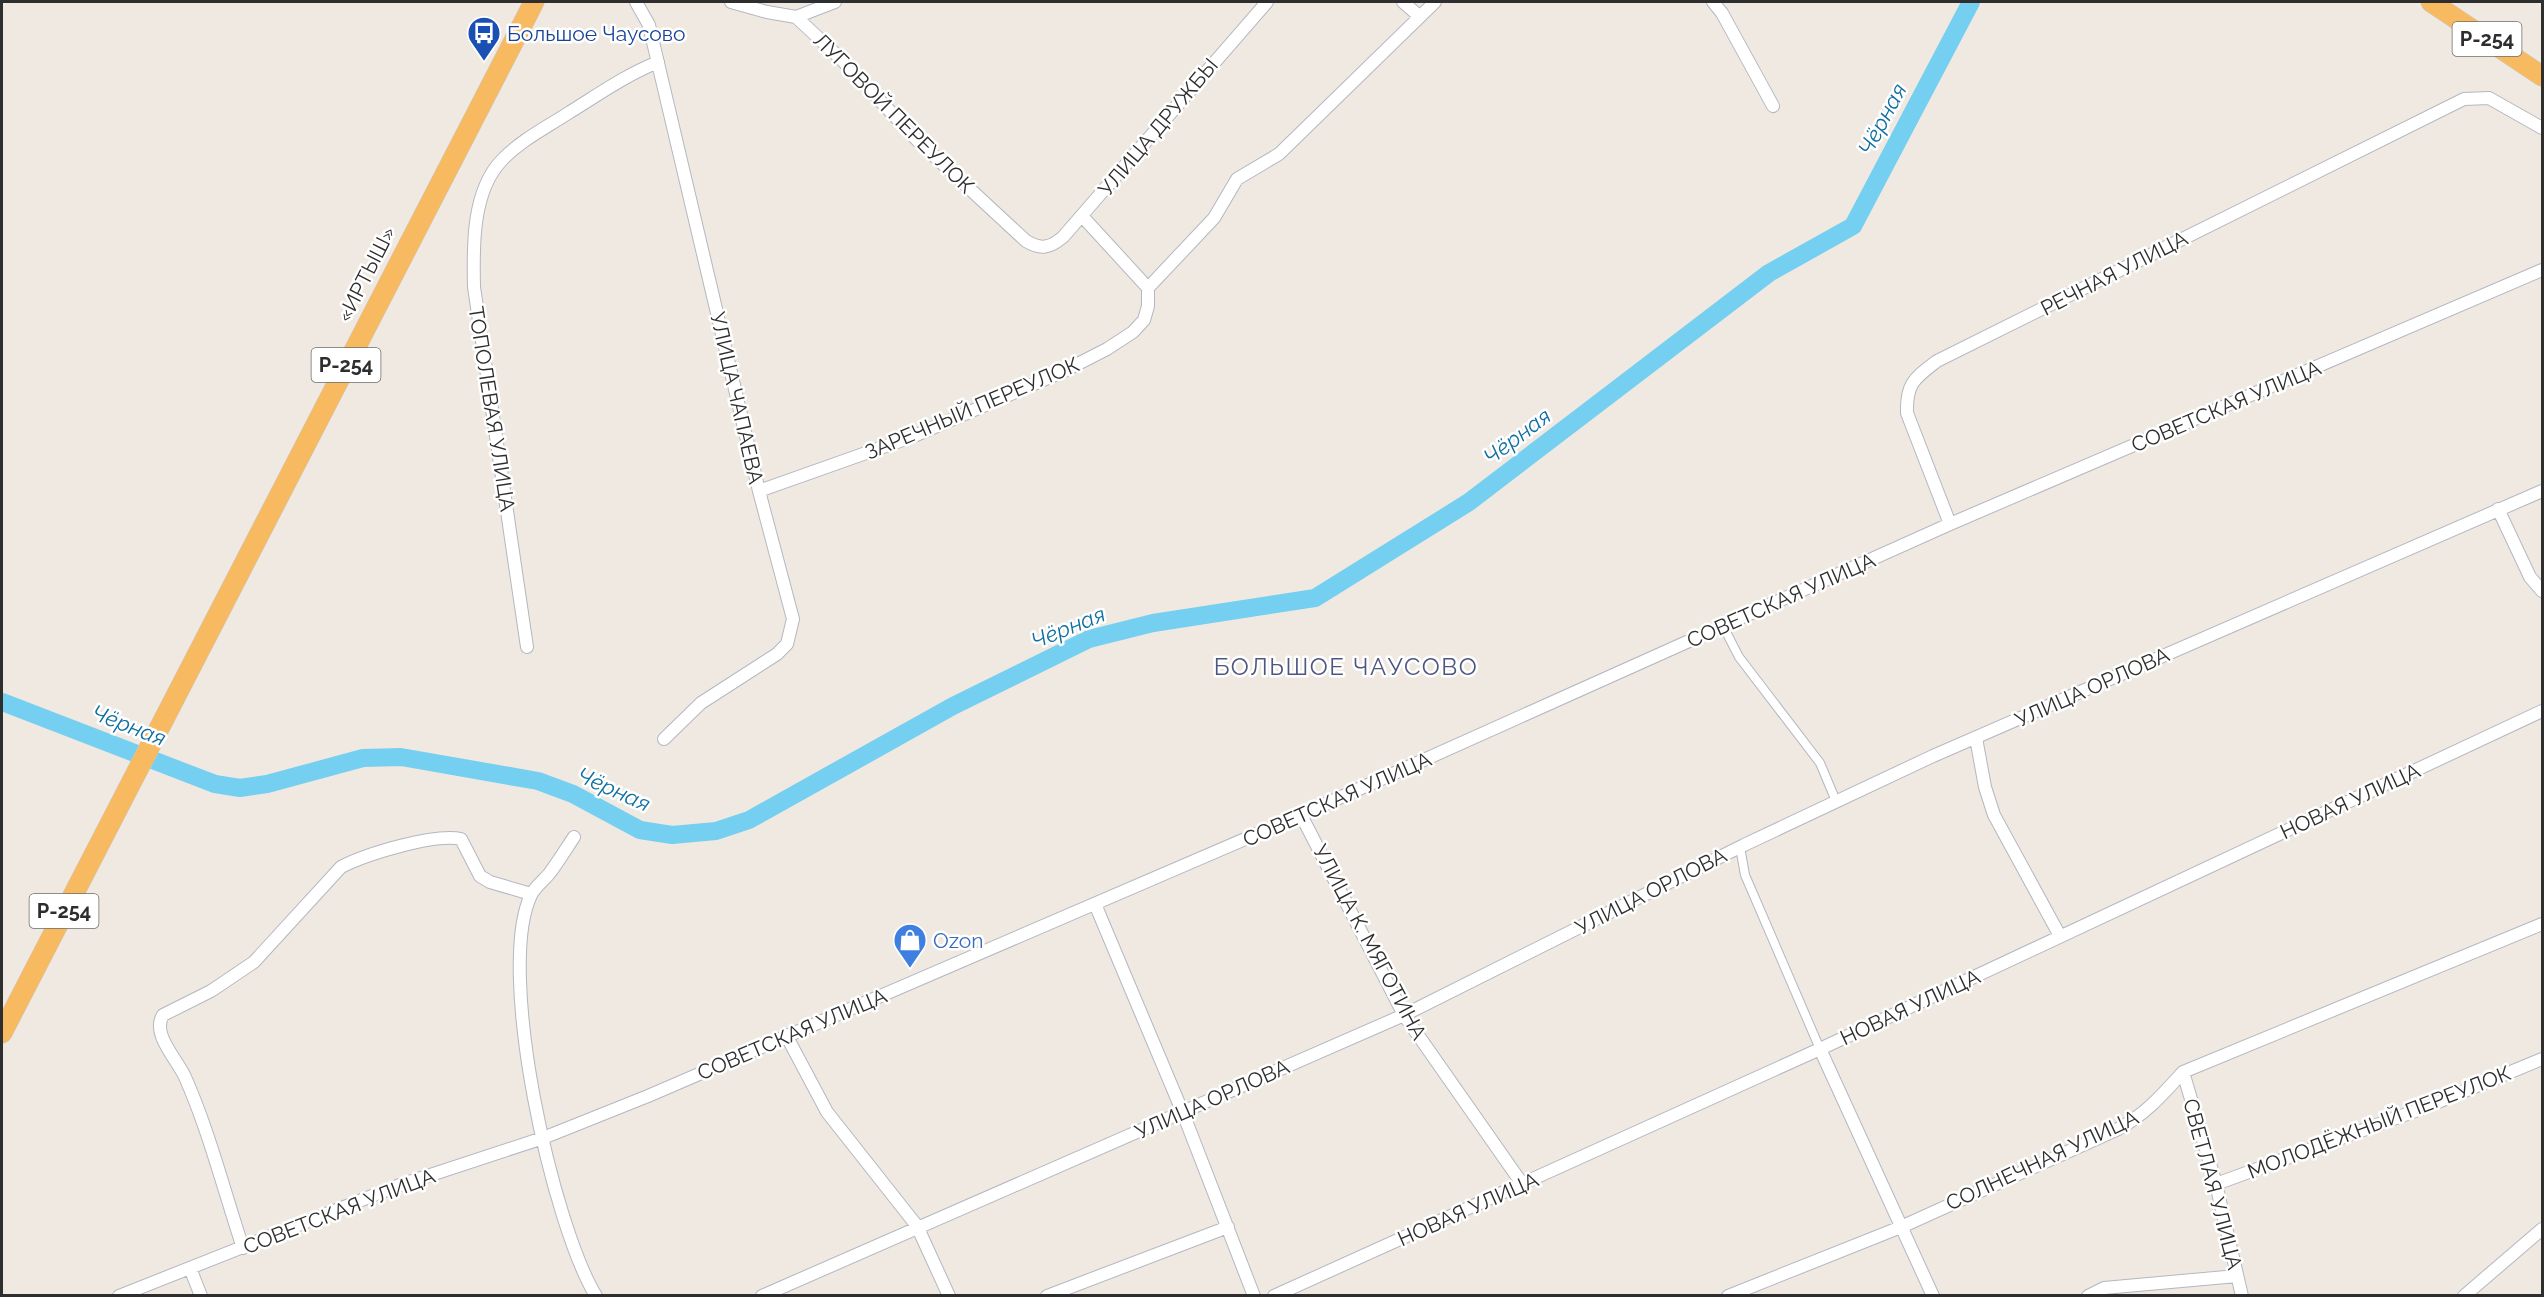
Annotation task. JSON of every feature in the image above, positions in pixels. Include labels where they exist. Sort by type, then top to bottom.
[{"type":"highway","name":"«ИРТЫШ»","points":[[2,1033],[534,2]]},
{"type":"highway","name":"Р-254","points":[[2431,2],[2542,76]]},
{"type":"street","name":"УЛИЦА ЧАПАЕВА","points":[[636,2],[649,25],[759,491],[793,619],[787,644],[777,654],[701,703],[664,739]]},
{"type":"street","name":"ЛУГОВОЙ ПЕРЕУЛОК","points":[[731,2],[796,17],[841,59],[917,140],[1026,241],[1035,246],[1045,247]]},
{"type":"street","points":[[796,17],[835,2]]},
{"type":"street","name":"УЛИЦА ДРУЖБЫ","points":[[1045,247],[1053,245],[1063,237],[1267,2]]},
{"type":"street","points":[[1403,2],[1419,16]]},
{"type":"street","points":[[1082,216],[1148,288],[1214,218],[1237,179],[1279,154],[1435,2]]},
{"type":"street","points":[[1713,2],[1722,13],[1773,106]]},
{"type":"street","name":"ТОПОЛЕВАЯ УЛИЦА","points":[[527,647],[474,287],[473,258],[478,213],[492,172],[515,148],[635,72],[658,62]]},
{"type":"street","name":"РЕЧНАЯ УЛИЦА","points":[[1950,524],[1907,413],[1906,394],[1914,379],[1937,361],[2455,103],[2475,97],[2488,98],[2542,128]]},
{"type":"street","name":"СОВЕТСКАЯ УЛИЦА","points":[[119,1296],[397,1186],[543,1138],[648,1096],[1301,815],[1950,524],[2542,270]]},
{"type":"street","name":"ЗАРЕЧНЫЙ ПЕРЕУЛОК","points":[[759,491],[914,436],[1064,371],[1107,349],[1133,332],[1144,320],[1148,306],[1148,288]]},
{"type":"street","name":"УЛИЦА ОРЛОВА","points":[[762,1296],[917,1226],[1183,1113],[1404,1015],[1836,801],[2542,491]]},
{"type":"street","points":[[2498,509],[2530,577],[2542,591]]},
{"type":"street","points":[[1723,626],[1739,657],[1820,763],[1836,801]]},
{"type":"street","name":"НОВАЯ УЛИЦА","points":[[1274,1296],[1820,1049],[2542,711]]},
{"type":"street","points":[[1976,738],[1985,787],[1994,815],[2060,936]]},
{"type":"street","name":"УЛИЦА К. МЯГОТИНА","points":[[1301,815],[1404,1015],[1522,1185]]},
{"type":"street","points":[[574,837],[548,875],[531,894],[522,927],[520,996],[529,1074],[567,1233],[596,1296]]},
{"type":"street","points":[[243,1248],[185,1076],[167,1047],[159,1026],[160,1019],[168,1010],[211,991],[254,962],[341,867],[358,858],[428,841],[461,839],[480,876],[490,882],[531,894]]},
{"type":"street","points":[[1740,847],[1745,875],[1820,1049],[1933,1296]]},
{"type":"street","points":[[1095,904],[1183,1113],[1254,1296]]},
{"type":"street","name":"СОЛНЕЧНАЯ УЛИЦА","points":[[1728,1296],[1901,1227],[2134,1120],[2152,1106],[2183,1072],[2542,924]]},
{"type":"street","points":[[786,1035],[827,1112],[917,1226],[949,1296]]},
{"type":"street","name":"МОЛОДЁЖНЫЙ ПЕРЕУЛОК","points":[[2216,1184],[2426,1107],[2542,1059]]},
{"type":"street","name":"СВЕТЛАЯ УЛИЦА","points":[[2183,1072],[2216,1184],[2242,1296]]},
{"type":"street","points":[[1047,1296],[1228,1227]]},
{"type":"street","points":[[2464,1296],[2542,1229]]},
{"type":"street","points":[[190,1268],[201,1296]]},
{"type":"street","points":[[2088,1296],[2104,1288],[2237,1276]]},
{"type":"waterway","name":"Чёрная","points":[[2,702],[215,784],[240,788],[267,784],[363,758],[401,757],[538,781],[573,794],[640,830],[672,835],[716,831],[749,820],[953,706],[1089,639],[1153,623],[1315,598],[1469,502],[1769,273],[1853,226],[1971,2]]},
{"type":"place","name":"Большое Чаусово","points":[[484,62]]},
{"type":"place","name":"Ozon","points":[[910,969]]},
{"type":"district","name":"БОЛЬШОЕ ЧАУСОВО","points":[[1346,666]]}]
